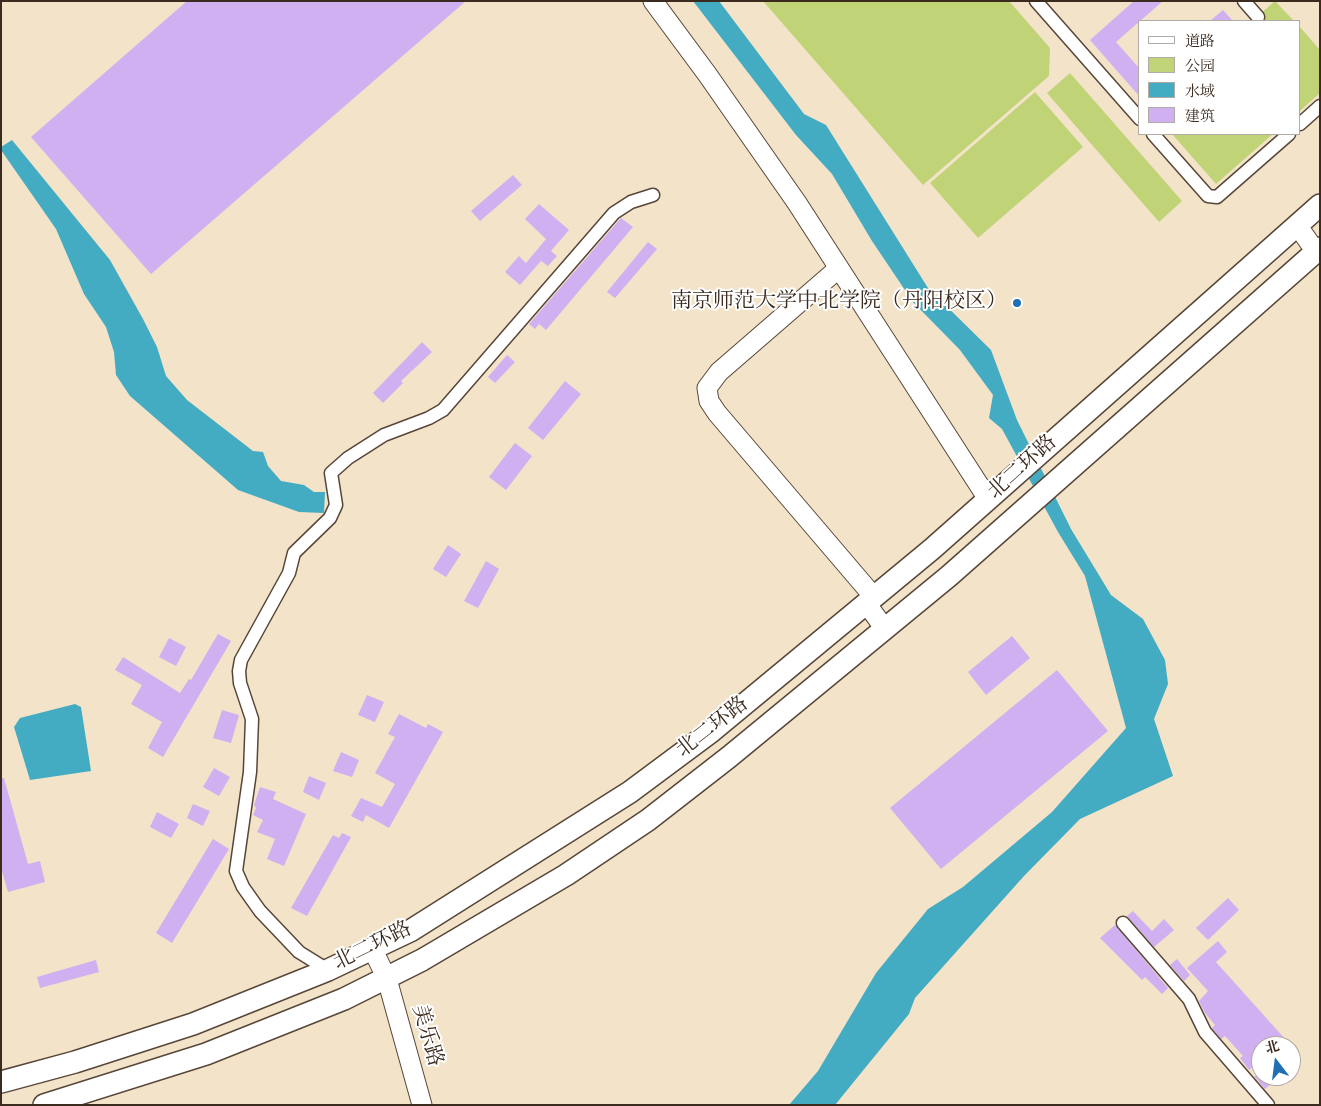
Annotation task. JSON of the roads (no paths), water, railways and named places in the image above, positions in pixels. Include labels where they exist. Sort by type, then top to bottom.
[{"type":"main road","name":"北二环路","points":[[1,1082],[75,1062],[193,1024],[328,970],[410,931],[630,792],[712,731],[870,600],[1029,463],[1320,204]]},
{"type":"main road","name":"北二环路","points":[[44,1105],[206,1054],[344,999],[387,979],[566,874],[648,820],[729,757],[950,576],[1319,252]]},
{"type":"street","points":[[653,1],[708,74],[839,268],[988,499]]},
{"type":"street","points":[[1036,1],[1138,117]]},
{"type":"street","points":[[1244,1],[1258,17]]},
{"type":"street","points":[[1301,123],[1320,106]]},
{"type":"street","points":[[1154,135],[1208,196],[1217,197],[1288,135]]},
{"type":"street","points":[[328,970],[299,952],[260,911],[243,887],[236,871],[250,772],[252,719],[240,682],[238,671],[241,660],[289,573],[294,553],[330,518],[336,505],[332,473],[348,458],[384,435],[429,418],[443,410],[614,213],[631,202],[653,195]]},
{"type":"street","points":[[1297,224],[1319,252]]},
{"type":"street","points":[[839,268],[719,372],[707,388],[709,401],[717,413],[870,600],[885,629]]},
{"type":"street","points":[[1123,923],[1189,999],[1205,1032],[1268,1105]]},
{"type":"street","name":"美乐路","points":[[372,948],[387,979],[422,1105]]},
{"type":"water","points":[[693,1],[719,1],[804,114],[826,125],[928,288],[991,350],[1017,420],[1071,529],[1111,595],[1143,619],[1165,660],[1168,684],[1154,719],[1173,776],[1080,819],[1024,876],[915,998],[909,1014],[835,1105],[789,1105],[818,1071],[876,973],[928,909],[963,887],[1052,812],[1126,728],[1085,576],[1058,532],[1002,429],[989,418],[993,395],[960,350],[913,302],[872,241],[832,174],[796,135]]},
{"type":"water","points":[[12,140],[110,260],[157,347],[166,376],[187,400],[253,451],[263,452],[268,466],[281,481],[304,485],[314,492],[325,492],[324,513],[299,512],[238,490],[130,396],[116,375],[114,352],[106,327],[84,294],[56,229],[1,150],[1,147]]},
{"type":"water","points":[[75,704],[81,707],[91,771],[30,780],[14,727],[20,718]]},
{"type":"place","name":"南京师范大学中北学院（丹阳校区）","points":[[1017,303]]}]
